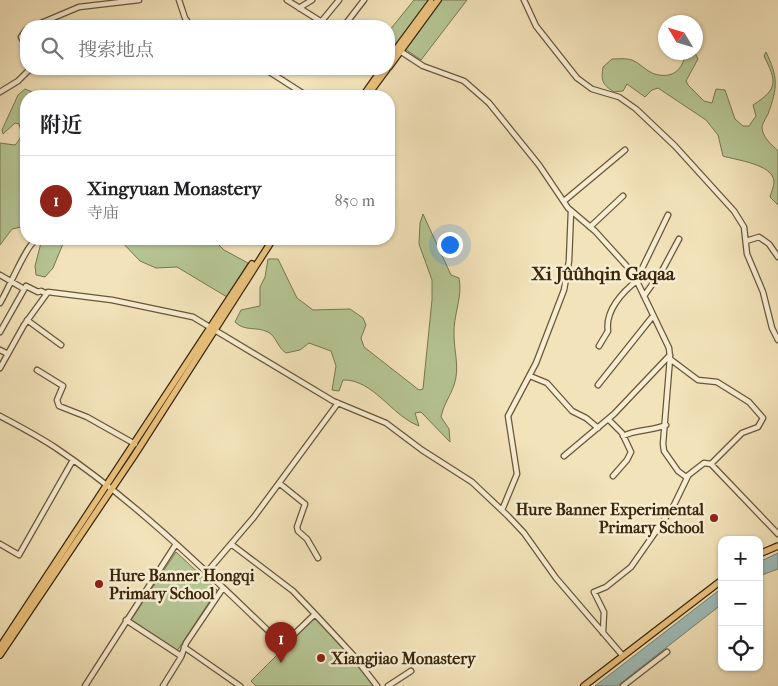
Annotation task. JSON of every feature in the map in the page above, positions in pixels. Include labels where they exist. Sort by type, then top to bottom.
[{"type":"main road","points":[[395,52],[433,0]]},
{"type":"main road","points":[[395,58],[438,0]]},
{"type":"main road","points":[[367,90],[378,75]]},
{"type":"main road","points":[[372,90],[383,75]]},
{"type":"main road","points":[[0,655],[213,328],[264,245]]},
{"type":"main road","points":[[0,647],[109,488],[135,444],[269,245]]},
{"type":"main road","points":[[763,552],[778,546]]},
{"type":"main road","points":[[584,686],[721,581]]},
{"type":"street","points":[[49,20],[80,7],[139,0]]},
{"type":"street","points":[[179,0],[186,20]]},
{"type":"street","points":[[287,0],[318,20]]},
{"type":"street","points":[[299,8],[312,0]]},
{"type":"street","points":[[323,20],[339,0]]},
{"type":"street","points":[[349,20],[364,0]]},
{"type":"street","points":[[524,0],[536,26],[576,78],[600,94],[624,100],[653,124],[734,211],[744,226],[747,254],[763,292],[772,328],[778,340]]},
{"type":"street","points":[[400,51],[423,66],[464,81],[480,94],[517,136],[571,211],[590,227],[638,279],[653,316],[666,340],[670,357],[664,451],[678,471],[682,475],[688,476]]},
{"type":"street","points":[[0,92],[24,75]]},
{"type":"street","points":[[274,75],[298,90]]},
{"type":"street","points":[[564,201],[626,150]]},
{"type":"street","points":[[590,227],[623,196]]},
{"type":"street","points":[[502,510],[517,474],[508,416],[530,376],[564,290],[569,261],[571,211]]},
{"type":"street","points":[[599,346],[608,331],[606,322],[610,312],[629,287],[638,279],[668,215]]},
{"type":"street","points":[[746,241],[759,237],[769,244],[778,257]]},
{"type":"street","points":[[644,296],[663,268],[679,239]]},
{"type":"street","points":[[0,304],[26,251],[31,245]]},
{"type":"street","points":[[0,275],[24,289]]},
{"type":"street","points":[[0,332],[26,286],[38,292],[67,293],[174,311],[193,317],[338,403],[386,423],[422,450],[467,478],[502,510],[524,534],[556,578],[623,656]]},
{"type":"street","points":[[0,368],[27,320],[45,293]]},
{"type":"street","points":[[598,385],[653,316]]},
{"type":"street","points":[[27,320],[61,345]]},
{"type":"street","points":[[0,350],[8,354]]},
{"type":"street","points":[[564,456],[608,419],[670,357]]},
{"type":"street","points":[[670,357],[698,380],[717,382],[749,402],[762,415],[763,418],[758,427],[742,433],[711,464]]},
{"type":"street","points":[[36,370],[63,386],[57,400],[59,406],[87,418],[135,444]]},
{"type":"street","points":[[530,376],[547,383],[572,411],[586,418],[598,428]]},
{"type":"street","points":[[207,572],[279,483],[338,403]]},
{"type":"street","points":[[0,416],[73,460],[109,488],[176,544],[283,645],[315,614]]},
{"type":"street","points":[[608,419],[623,436],[631,452],[627,460],[613,476]]},
{"type":"street","points":[[623,436],[636,431],[666,425]]},
{"type":"street","points":[[0,544],[19,555],[73,460]]},
{"type":"street","points":[[602,633],[604,612],[594,592],[609,584],[631,567],[672,507],[688,476],[704,463],[711,464],[778,534]]},
{"type":"street","points":[[279,483],[305,504],[297,527],[298,531],[307,539],[318,558]]},
{"type":"street","points":[[85,686],[176,544]]},
{"type":"street","points":[[231,544],[293,591],[353,655],[377,686]]},
{"type":"street","points":[[163,686],[181,656],[184,647],[223,588]]},
{"type":"street","points":[[126,620],[181,656]]},
{"type":"street","points":[[184,647],[240,686]]},
{"type":"street","points":[[623,686],[667,652]]},
{"type":"street","points":[[388,686],[411,671]]},
{"type":"green space","points":[[414,0],[429,0],[395,44],[395,24]]},
{"type":"green space","points":[[441,0],[467,0],[421,60],[405,49]]},
{"type":"green space","points":[[766,52],[775,75],[774,96],[762,128],[766,138],[778,151],[778,205],[770,197],[774,182],[768,171],[744,161],[723,156],[718,135],[706,120],[658,88],[652,90],[645,97],[627,84],[623,91],[614,92],[607,87],[602,79],[603,67],[612,59],[632,60],[658,75],[668,75],[676,72],[684,60],[697,60],[686,81],[688,85],[704,101],[712,103],[716,89],[725,90],[735,119],[743,126],[749,126],[756,116],[753,105],[767,94],[773,84],[771,72],[764,56]]},
{"type":"green space","points":[[20,93],[20,128],[19,124],[15,123],[3,134],[2,130]]},
{"type":"green space","points":[[20,138],[20,227],[12,229],[0,245],[0,143],[15,145]]},
{"type":"green space","points":[[423,214],[451,275],[459,278],[460,285],[454,328],[457,366],[456,379],[441,417],[449,429],[450,442],[421,412],[415,413],[419,426],[409,421],[364,385],[354,381],[343,380],[339,391],[332,390],[336,366],[331,351],[309,343],[300,350],[286,353],[268,332],[243,327],[235,322],[241,310],[260,306],[260,287],[265,277],[268,259],[278,259],[297,298],[313,310],[350,309],[363,318],[366,325],[361,338],[364,347],[419,390],[423,389],[432,300],[432,280],[419,244],[420,223]]},
{"type":"green space","points":[[40,245],[63,245],[53,268],[45,277],[36,275],[35,266]]},
{"type":"green space","points":[[125,245],[219,245],[224,250],[248,263],[227,297],[177,267],[156,268],[140,261]]},
{"type":"green space","points":[[176,552],[217,590],[177,651],[131,620]]},
{"type":"green space","name":"Xiangjiao Monastery","points":[[315,617],[376,686],[256,686],[251,681]]},
{"type":"water","points":[[778,553],[778,569],[763,575],[763,560]]},
{"type":"water","points":[[718,591],[718,607],[617,686],[595,686]]},
{"type":"place","name":"Hure Banner Experimental Primary School","points":[[714,518]]},
{"type":"place","name":"Hure Banner Hongqi Primary School","points":[[99,584]]},
{"type":"place","name":"Xiangjiao Monastery","points":[[321,658]]},
{"type":"place","name":"Xingyuan Monastery","points":[[281,663]]},
{"type":"district","name":"Xi Jûûhqin Gaqaa","points":[[603,274]]}]
